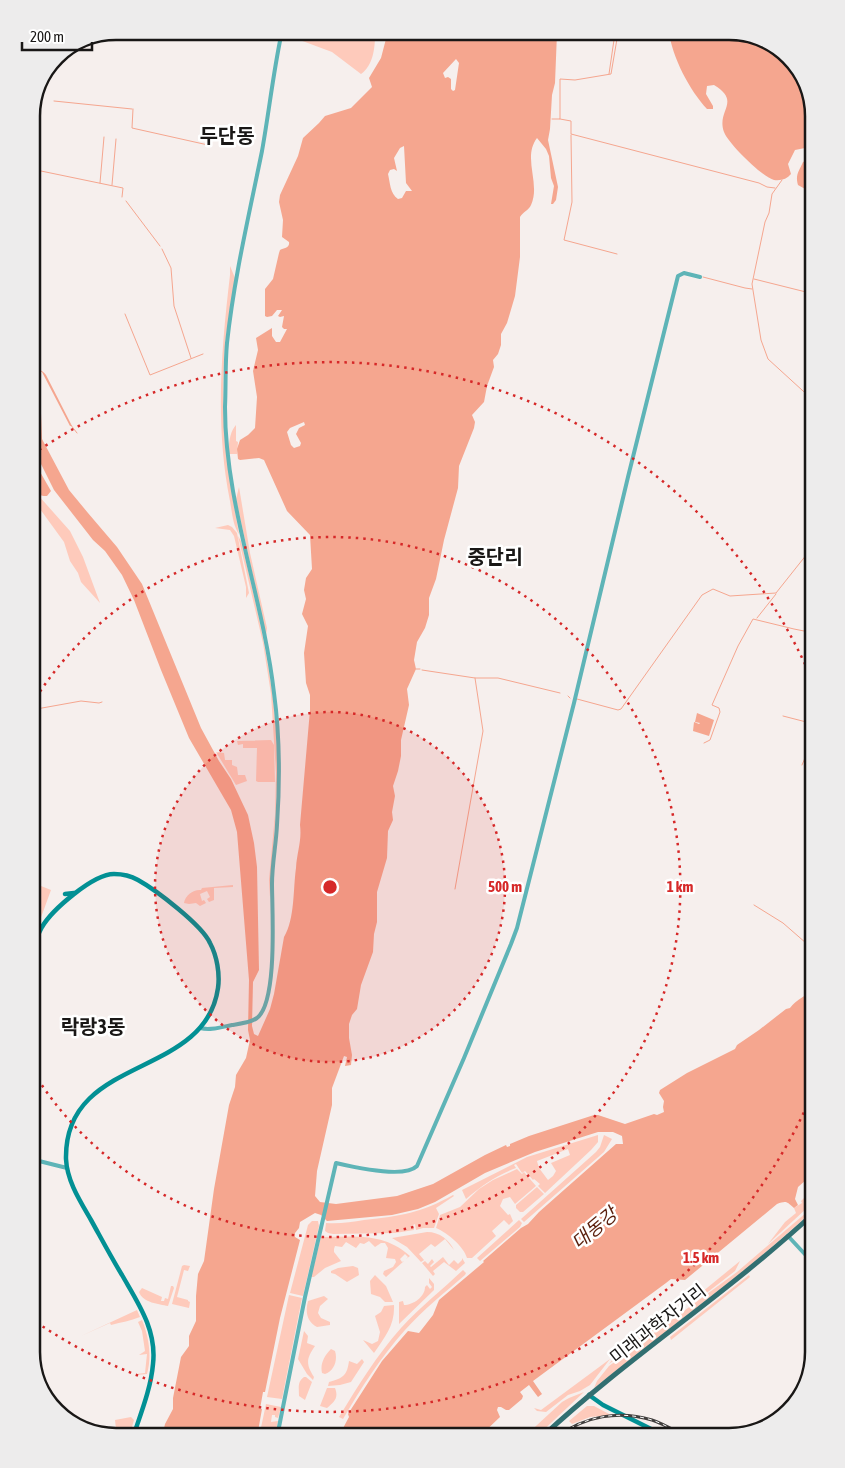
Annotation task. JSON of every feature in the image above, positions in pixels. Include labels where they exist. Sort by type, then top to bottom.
[{"type":"main road","points":[[40,930],[50,915],[79,891],[100,877],[112,874],[127,876],[138,880],[193,922],[204,933],[210,943],[216,961],[219,986],[214,1005],[200,1028],[188,1040],[174,1049],[106,1085],[90,1097],[78,1112],[71,1126],[66,1149],[70,1180],[136,1299],[150,1330],[154,1351],[153,1364],[136,1428]]},
{"type":"main road","points":[[65,894],[79,891]]},
{"type":"main road","name":"미래과학자거리","points":[[552,1428],[589,1394],[733,1282],[805,1221]]},
{"type":"main road","points":[[589,1394],[603,1405],[649,1428]]},
{"type":"street","points":[[200,1028],[208,1030],[246,1022],[258,1017],[265,1006],[273,956],[272,879],[279,793],[278,738],[274,693],[267,650],[238,520],[230,474],[225,411],[226,362],[230,317],[266,132],[280,40]]},
{"type":"street","points":[[278,1428],[304,1297],[336,1163],[386,1171],[410,1171],[416,1166],[464,1058],[517,928],[575,701],[678,276],[684,273],[700,277]]},
{"type":"street","points":[[40,1161],[67,1168]]},
{"type":"street","points":[[788,1236],[805,1254]]},
{"type":"shaded area","points":[[300,40],[375,40],[371,62],[361,74],[332,52]]},
{"type":"shaded area","points":[[230,266],[235,278],[227,330],[223,384],[229,470],[239,534],[233,519],[225,473],[221,417],[222,360]]},
{"type":"shaded area","points":[[236,425],[237,454],[229,454],[230,438]]},
{"type":"shaded area","points":[[239,487],[250,553],[267,628],[266,636],[236,499]]},
{"type":"shaded area","points":[[40,497],[70,531],[83,557],[100,603],[81,582],[78,573],[70,561],[64,542],[40,509]]},
{"type":"shaded area","points":[[228,525],[237,533],[249,593],[246,598],[246,587],[234,536],[230,530],[215,528]]},
{"type":"shaded area","points":[[238,536],[241,541],[264,642],[275,720],[277,784],[270,897],[269,880],[275,815],[276,773],[271,694],[263,643]]},
{"type":"shaded area","points":[[271,740],[274,745],[275,782],[258,782],[256,781],[257,748],[243,748],[243,744],[238,745],[237,741]]},
{"type":"shaded area","points":[[216,752],[224,753],[225,760],[232,760],[232,765],[237,767],[238,775],[245,775],[247,781],[236,785]]},
{"type":"shaded area","points":[[233,885],[233,887],[214,888],[214,900],[209,902],[207,899],[210,897],[207,891],[200,894],[202,901],[204,900],[206,903],[200,906],[196,903],[184,903],[186,897],[196,890]]},
{"type":"shaded area","points":[[40,886],[51,890],[40,920]]},
{"type":"shaded area","points":[[598,1135],[598,1142],[591,1150],[545,1193],[538,1186],[540,1184],[533,1180],[525,1171],[522,1173],[516,1164],[514,1165],[516,1168],[490,1181],[466,1199],[462,1190],[527,1157]],"holes":[[[568,1149],[570,1155],[551,1163],[556,1171],[548,1180],[539,1168],[537,1161]]]},
{"type":"shaded area","points":[[604,1135],[612,1139],[604,1152],[524,1222],[521,1219],[596,1152]]},
{"type":"shaded area","points":[[517,1169],[522,1174],[524,1172],[536,1186],[515,1204],[510,1197],[503,1199],[500,1206],[508,1215],[510,1214],[513,1221],[509,1225],[504,1220],[492,1231],[496,1236],[472,1258],[467,1258],[463,1249],[455,1241],[436,1228],[440,1215],[460,1207],[479,1189]]},
{"type":"shaded area","points":[[537,1187],[544,1194],[523,1212],[520,1212],[516,1205]]},
{"type":"shaded area","points":[[453,1195],[436,1208],[439,1214],[434,1228],[416,1230],[415,1224],[413,1225],[414,1230],[395,1233],[333,1234],[325,1231],[326,1223],[345,1223],[400,1215],[421,1210]]},
{"type":"shaded area","points":[[804,1198],[805,1199],[805,1210],[768,1244],[785,1222],[796,1213],[794,1208],[802,1203],[801,1201]]},
{"type":"shaded area","points":[[805,1214],[805,1218],[751,1265],[594,1388],[609,1366],[737,1272]]},
{"type":"shaded area","points":[[519,1220],[522,1223],[520,1227],[480,1261],[477,1258]]},
{"type":"shaded area","points":[[312,1221],[318,1221],[319,1226],[303,1296],[290,1293],[308,1225]]},
{"type":"shaded area","points":[[427,1232],[436,1233],[443,1237],[450,1243],[454,1250],[445,1239],[435,1247],[431,1244],[419,1254],[424,1260],[421,1262],[407,1247],[392,1238]]},
{"type":"shaded area","points":[[321,1237],[379,1239],[400,1248],[410,1256],[406,1259],[408,1257],[405,1254],[400,1259],[402,1262],[404,1261],[386,1277],[383,1274],[384,1271],[393,1267],[396,1262],[395,1259],[386,1258],[388,1248],[385,1243],[375,1247],[369,1241],[364,1244],[360,1243],[356,1248],[346,1242],[342,1247],[335,1246],[334,1249],[334,1252],[341,1261],[311,1277]]},
{"type":"shaded area","points":[[443,1257],[449,1265],[454,1260],[458,1264],[462,1258],[465,1263],[456,1271],[444,1262],[433,1271],[435,1274],[433,1276],[422,1263],[425,1261],[428,1264],[432,1259],[434,1262],[431,1267]]},
{"type":"shaded area","points":[[740,1261],[735,1271],[691,1305],[691,1301]]},
{"type":"shaded area","points":[[182,1266],[190,1266],[188,1271],[184,1270],[177,1297],[188,1300],[190,1302],[189,1308],[172,1304]]},
{"type":"shaded area","points":[[353,1266],[358,1268],[359,1275],[347,1282],[331,1273],[331,1271],[338,1268]]},
{"type":"shaded area","points":[[463,1270],[466,1273],[465,1275],[419,1316],[396,1340],[372,1373],[343,1419],[339,1417],[368,1371],[392,1338]]},
{"type":"shaded area","points":[[375,1275],[386,1286],[393,1302],[385,1302],[380,1297],[371,1294],[370,1281]]},
{"type":"shaded area","points":[[749,1275],[750,1277],[671,1340],[670,1337]]},
{"type":"shaded area","points":[[429,1278],[434,1284],[434,1290],[399,1324],[399,1302],[403,1301],[404,1305],[407,1305],[418,1300],[427,1285],[430,1289],[432,1287],[429,1283]]},
{"type":"shaded area","points":[[171,1286],[174,1288],[168,1306],[148,1301],[139,1292],[142,1288],[162,1297],[161,1301],[164,1301],[165,1298],[168,1299]]},
{"type":"shaded area","points":[[289,1295],[302,1298],[282,1399],[267,1397]]},
{"type":"shaded area","points":[[324,1296],[328,1299],[320,1306],[318,1313],[321,1318],[330,1322],[330,1325],[317,1327],[308,1316],[308,1301]]},
{"type":"shaded area","points":[[394,1305],[391,1325],[374,1353],[363,1340],[372,1344],[378,1341],[380,1332],[375,1316],[381,1312],[384,1306]]},
{"type":"shaded area","points":[[137,1310],[140,1317],[111,1325],[110,1323],[81,1336]]},
{"type":"shaded area","points":[[142,1320],[148,1340],[149,1360],[147,1374],[136,1375],[145,1373],[147,1354],[139,1355],[145,1351],[142,1331],[138,1322]]},
{"type":"shaded area","points":[[663,1321],[657,1328],[609,1364],[620,1350],[623,1350]]},
{"type":"shaded area","points":[[304,1331],[308,1336],[307,1343],[315,1346],[308,1361],[309,1368],[314,1377],[313,1380],[298,1359]]},
{"type":"shaded area","points":[[331,1349],[335,1351],[336,1361],[333,1368],[325,1374],[322,1373],[322,1363]]},
{"type":"shaded area","points":[[362,1359],[364,1362],[351,1382],[328,1386],[329,1382],[344,1375],[349,1361],[357,1364]]},
{"type":"shaded area","points":[[610,1359],[590,1385],[568,1395],[546,1412],[537,1411],[534,1408],[541,1410]]},
{"type":"shaded area","points":[[304,1377],[312,1382],[305,1400],[299,1396],[299,1383]]},
{"type":"shaded area","points":[[327,1388],[335,1388],[336,1397],[334,1402],[327,1408],[320,1406]]},
{"type":"shaded area","points":[[584,1392],[546,1428],[534,1428],[562,1402]]},
{"type":"shaded area","points":[[266,1404],[281,1407],[278,1418],[272,1415],[271,1422],[278,1421],[277,1428],[261,1428]]},
{"type":"shaded area","points":[[587,1406],[594,1406],[611,1415],[590,1417],[572,1424],[569,1421]]},
{"type":"shaded area","points":[[131,1417],[134,1420],[132,1428],[116,1428],[115,1420]]},
{"type":"water","name":"대동강","points":[[386,40],[557,40],[555,83],[552,95],[548,140],[558,187],[556,200],[551,204],[554,186],[551,178],[549,156],[537,138],[531,154],[534,197],[530,207],[520,217],[520,257],[515,296],[507,323],[501,334],[501,345],[498,354],[493,360],[494,367],[487,386],[484,402],[472,415],[475,422],[474,428],[459,466],[458,488],[436,579],[429,598],[429,615],[425,628],[417,642],[414,660],[416,669],[407,689],[409,705],[401,740],[401,756],[393,786],[395,796],[392,812],[393,820],[388,831],[387,858],[377,892],[377,922],[373,952],[361,985],[357,1009],[352,1015],[349,1024],[351,1065],[345,1066],[347,1057],[344,1056],[332,1088],[332,1105],[317,1171],[315,1196],[320,1202],[336,1204],[397,1196],[433,1184],[506,1145],[507,1147],[510,1146],[510,1144],[529,1136],[594,1115],[625,1124],[654,1114],[657,1115],[664,1112],[664,1101],[659,1093],[660,1090],[687,1073],[735,1049],[737,1045],[805,996],[805,1181],[798,1187],[795,1199],[798,1205],[794,1208],[786,1202],[777,1204],[685,1280],[671,1279],[533,1381],[542,1394],[538,1397],[529,1385],[520,1392],[523,1396],[522,1399],[509,1410],[498,1407],[497,1410],[500,1417],[488,1428],[343,1428],[349,1417],[348,1414],[382,1361],[408,1331],[419,1333],[433,1315],[439,1300],[521,1228],[528,1224],[616,1144],[623,1144],[622,1136],[613,1132],[598,1132],[535,1152],[485,1173],[435,1202],[418,1209],[392,1215],[327,1221],[321,1215],[315,1213],[300,1222],[299,1228],[295,1233],[295,1237],[300,1240],[280,1318],[265,1392],[263,1392],[259,1428],[164,1428],[173,1409],[173,1398],[181,1357],[189,1346],[189,1336],[196,1321],[198,1274],[204,1261],[214,1189],[229,1105],[235,1087],[236,1075],[246,1058],[250,1040],[248,1030],[249,980],[237,832],[231,810],[189,738],[134,600],[122,575],[105,551],[93,540],[54,490],[40,462],[40,387],[42,439],[69,490],[117,547],[142,584],[201,728],[231,779],[248,815],[257,867],[259,970],[253,982],[252,1026],[254,1034],[258,1036],[270,1009],[274,994],[284,937],[288,930],[293,904],[310,710],[310,695],[306,683],[304,653],[308,626],[302,614],[306,599],[304,590],[306,578],[312,569],[310,535],[287,511],[264,460],[259,458],[240,460],[238,459],[237,449],[240,440],[255,428],[257,397],[253,371],[258,350],[256,338],[272,328],[272,336],[276,342],[280,342],[287,329],[282,327],[284,316],[278,316],[282,310],[277,310],[272,316],[265,316],[265,289],[273,279],[280,250],[289,246],[289,242],[282,237],[283,220],[279,202],[280,195],[298,156],[303,138],[325,116],[351,108],[372,87],[369,78],[381,58]],"holes":[[[456,59],[459,63],[455,90],[453,91],[451,89],[451,79],[445,78],[443,73]],[[404,146],[406,183],[412,191],[406,191],[402,198],[398,199],[392,191],[388,174],[390,170],[394,169],[397,171],[394,158],[400,148]],[[304,422],[305,425],[299,428],[296,434],[301,443],[300,446],[294,448],[291,445],[287,432],[290,428]]]},
{"type":"water","points":[[671,40],[743,41],[771,53],[786,66],[797,83],[802,97],[805,116],[805,148],[795,150],[788,164],[791,174],[788,177],[779,180],[769,178],[746,159],[732,144],[724,132],[722,124],[727,102],[726,96],[714,85],[707,86],[706,94],[713,109],[707,109],[694,93],[683,73]]},
{"type":"water","points":[[805,161],[805,189],[798,185],[797,182],[797,176]]},
{"type":"water","points":[[40,370],[46,375],[72,426],[70,426]]},
{"type":"water","points":[[40,472],[51,491],[47,496],[40,495]]},
{"type":"water","points":[[697,713],[714,720],[709,736],[693,731],[694,722],[700,723],[695,722]]},
{"type":"waterway","points":[[609,74],[614,40]]},
{"type":"waterway","points":[[552,119],[560,119],[560,79],[575,80],[611,74],[617,40]]},
{"type":"waterway","points":[[54,101],[132,109]]},
{"type":"waterway","points":[[133,109],[132,128],[208,145]]},
{"type":"waterway","points":[[560,119],[571,121],[571,134],[775,188]]},
{"type":"waterway","points":[[571,135],[572,202],[564,240],[617,254]]},
{"type":"waterway","points":[[100,183],[104,137]]},
{"type":"waterway","points":[[112,185],[116,139]]},
{"type":"waterway","points":[[40,171],[123,188],[122,197]]},
{"type":"waterway","points":[[782,180],[772,194],[752,284],[761,340],[768,359],[805,393]]},
{"type":"waterway","points":[[126,201],[160,246]]},
{"type":"waterway","points":[[162,249],[171,268],[174,306],[191,358]]},
{"type":"waterway","points":[[703,277],[752,289]]},
{"type":"waterway","points":[[754,279],[805,292]]},
{"type":"waterway","points":[[125,314],[150,375],[203,354]]},
{"type":"waterway","points":[[70,424],[77,433]]},
{"type":"waterway","points":[[577,699],[618,710],[621,709],[702,595],[713,589],[730,596],[776,593],[805,557]]},
{"type":"waterway","points":[[757,618],[776,594]]},
{"type":"waterway","points":[[704,743],[710,740],[720,712],[719,708],[712,705],[738,646],[753,619],[805,631]]},
{"type":"waterway","points":[[422,670],[475,678],[498,678],[560,693]]},
{"type":"waterway","points":[[455,889],[483,731],[475,678]]},
{"type":"waterway","points":[[40,708],[81,701],[102,702]]},
{"type":"waterway","points":[[783,716],[805,722]]},
{"type":"waterway","points":[[802,765],[805,758]]},
{"type":"waterway","points":[[754,905],[783,923],[805,942]]},
{"type":"railway","points":[[571,1428],[590,1420],[615,1415],[640,1417],[669,1428]]},
{"type":"district","name":"두단동","points":[[227,136]]},
{"type":"district","name":"중단리","points":[[495,557]]},
{"type":"district","name":"락랑3동","points":[[93,1027]]}]
